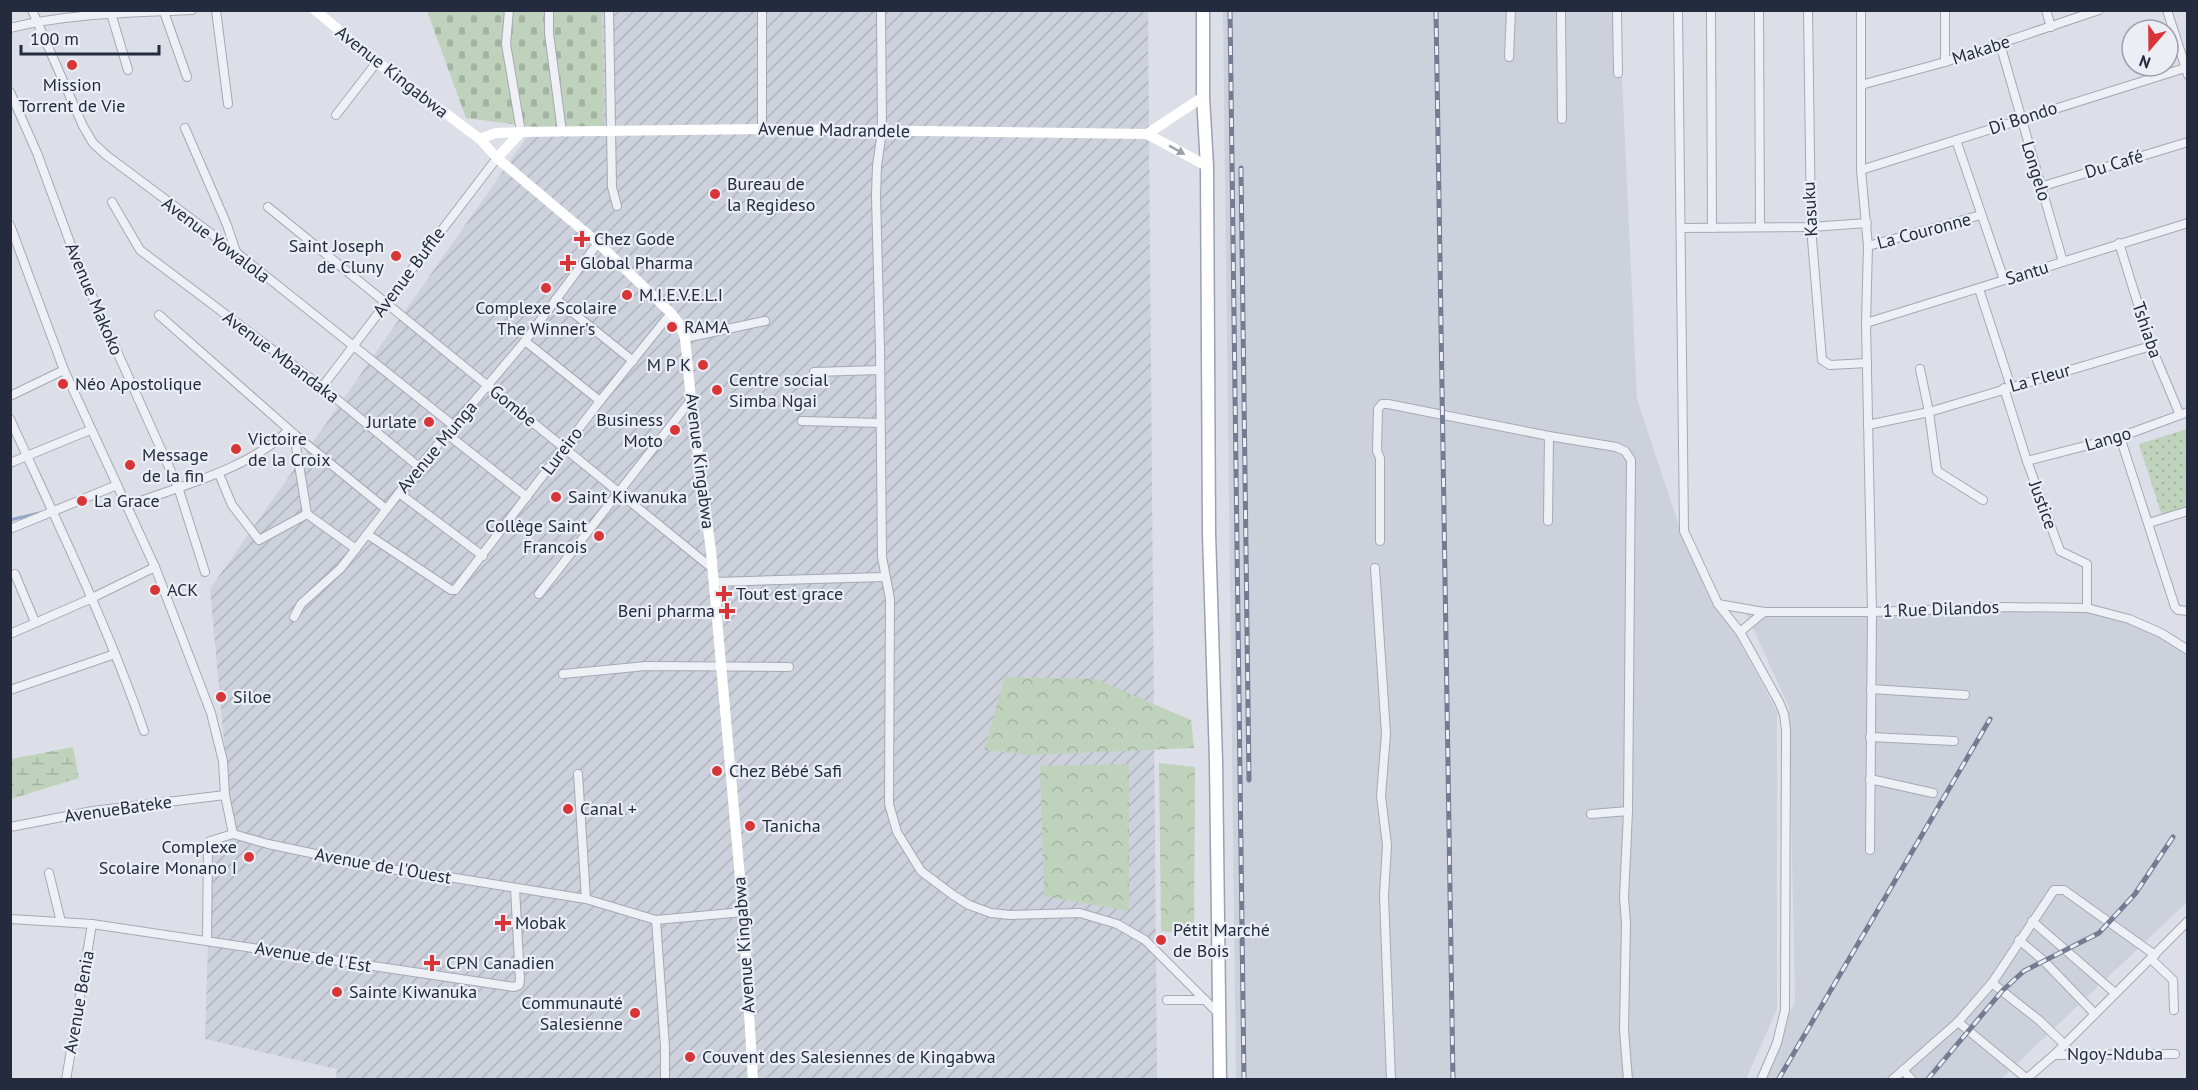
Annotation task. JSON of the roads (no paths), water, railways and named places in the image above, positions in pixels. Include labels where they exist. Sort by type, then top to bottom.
[{"type":"main road","points":[[1203,10],[1203,97],[1207,166],[1209,510],[1216,761],[1217,1012],[1220,1080]]},
{"type":"street","name":"Avenue Yowalola","points":[[33,10],[36,22],[83,126],[93,142],[114,162],[237,254],[454,426]]},
{"type":"street","points":[[10,28],[36,22],[111,12],[192,10]]},
{"type":"street","points":[[216,10],[228,104]]},
{"type":"street","name":"Avenue Kingabwa","points":[[315,10],[377,62],[480,139],[497,158],[598,243],[671,313],[680,325],[685,338],[714,582],[743,912],[753,1080]]},
{"type":"street","points":[[497,158],[521,132],[506,44],[509,10]]},
{"type":"street","points":[[549,10],[549,33],[562,132]]},
{"type":"street","points":[[609,10],[612,187],[617,206]]},
{"type":"street","points":[[762,10],[762,129]]},
{"type":"street","points":[[881,10],[882,131],[876,196],[882,557],[884,577],[890,598],[889,804],[897,832],[921,871],[969,905],[991,913],[1010,915],[1080,913],[1117,924],[1145,940],[1217,1012]]},
{"type":"street","points":[[1509,57],[1510,10]]},
{"type":"street","points":[[1561,10],[1562,119]]},
{"type":"street","points":[[1617,10],[1618,73]]},
{"type":"street","points":[[1678,10],[1684,531],[1718,604],[1740,632],[1779,702],[1784,714],[1786,730],[1785,1010],[1777,1043],[1761,1080]]},
{"type":"street","points":[[1711,10],[1712,228]]},
{"type":"street","points":[[1758,10],[1760,227]]},
{"type":"street","name":"Kasuku","points":[[1808,10],[1810,227],[1822,360],[1830,365],[1867,363]]},
{"type":"street","points":[[1861,10],[1861,170],[1868,246],[1866,323],[1872,612],[1870,850]]},
{"type":"street","points":[[1945,10],[1945,62]]},
{"type":"street","points":[[2046,10],[2051,27]]},
{"type":"street","name":"Makabe","points":[[1861,85],[1945,62],[2099,10]]},
{"type":"street","points":[[2167,10],[2186,71]]},
{"type":"street","points":[[111,12],[128,70]]},
{"type":"street","points":[[164,12],[186,77]]},
{"type":"street","name":"Longelo","points":[[2000,44],[2063,262]]},
{"type":"street","points":[[336,115],[377,62]]},
{"type":"street","name":"Di Bondo","points":[[1861,170],[2020,119],[2186,71]]},
{"type":"street","name":"Avenue Makoko","points":[[10,92],[37,153],[79,267],[178,487],[206,572]]},
{"type":"street","points":[[1203,97],[1147,134],[1207,166]]},
{"type":"street","points":[[185,128],[227,225],[237,254]]},
{"type":"street","name":"Avenue Madrandele","points":[[480,139],[496,134],[521,132],[762,129],[1147,134]]},
{"type":"street","points":[[1956,140],[2004,280]]},
{"type":"street","name":"Du Café","points":[[2040,187],[2187,142]]},
{"type":"street","name":"Avenue Buffle","points":[[322,387],[497,158]]},
{"type":"street","name":"Avenue Mbandaka","points":[[112,202],[140,250],[322,387],[419,467]]},
{"type":"street","name":"Gombe","points":[[268,207],[712,569]]},
{"type":"street","name":"La Couronne","points":[[1868,246],[1981,215]]},
{"type":"street","points":[[1681,228],[1810,227],[1867,223]]},
{"type":"street","name":"Santu","points":[[1866,323],[2187,223]]},
{"type":"street","points":[[10,225],[64,370],[154,567],[211,713],[223,761],[225,795],[233,834],[210,841],[208,844],[207,941]]},
{"type":"street","name":"Avenue Munga","points":[[294,617],[301,604],[341,568],[419,467],[525,341],[598,243]]},
{"type":"street","name":"Tshiaba","points":[[2119,243],[2151,346],[2184,413]]},
{"type":"street","name":"Justice","points":[[1979,289],[2027,461],[2060,551],[2087,564],[2087,608]]},
{"type":"street","points":[[556,298],[633,361]]},
{"type":"street","name":"Lureiro","points":[[367,534],[451,590],[456,590],[600,401],[671,313]]},
{"type":"street","points":[[159,315],[291,432],[386,509]]},
{"type":"street","points":[[685,338],[765,321]]},
{"type":"street","points":[[525,341],[600,401]]},
{"type":"street","name":"La Fleur","points":[[1868,425],[1929,412],[2151,346]]},
{"type":"street","points":[[1920,369],[1938,471],[1983,500]]},
{"type":"street","points":[[10,396],[64,370]]},
{"type":"street","points":[[814,372],[880,370]]},
{"type":"street","points":[[538,594],[691,400]]},
{"type":"street","points":[[1380,541],[1380,458],[1377,451],[1378,409],[1382,404],[1616,447],[1625,451],[1631,460],[1628,811],[1624,898],[1626,923],[1624,1030],[1628,1080]]},
{"type":"street","name":"Lango","points":[[2027,461],[2120,437],[2184,413]]},
{"type":"street","points":[[10,419],[115,654],[144,731]]},
{"type":"street","points":[[802,421],[880,423]]},
{"type":"street","points":[[10,463],[90,430]]},
{"type":"street","points":[[127,506],[219,474],[291,432]]},
{"type":"street","points":[[291,432],[308,514],[356,549]]},
{"type":"street","points":[[447,434],[527,497]]},
{"type":"street","points":[[1548,521],[1549,436]]},
{"type":"street","points":[[2120,437],[2150,523],[2175,607],[2178,610],[2187,611]]},
{"type":"street","points":[[219,474],[232,505],[259,540],[308,514]]},
{"type":"street","points":[[10,529],[117,485]]},
{"type":"street","points":[[399,493],[483,556]]},
{"type":"street","points":[[2150,523],[2187,511]]},
{"type":"street","points":[[10,634],[154,567]]},
{"type":"street","points":[[1375,568],[1386,734],[1381,796],[1387,845],[1384,896],[1391,1080]]},
{"type":"street","points":[[15,574],[35,622]]},
{"type":"street","points":[[714,582],[884,577]]},
{"type":"street","name":"1 Rue Dilandos","points":[[1718,604],[1764,612],[1872,612],[2001,607],[2087,608],[2129,619],[2161,633],[2187,650]]},
{"type":"street","points":[[1740,632],[1764,612]]},
{"type":"street","points":[[10,690],[115,654]]},
{"type":"street","points":[[563,674],[646,666],[789,667]]},
{"type":"street","points":[[1871,688],[1965,695]]},
{"type":"street","points":[[1870,737],[1954,741]]},
{"type":"street","points":[[578,774],[586,899]]},
{"type":"street","points":[[1870,779],[1933,793]]},
{"type":"street","name":"AvenueBateke","points":[[10,826],[93,811],[225,795]]},
{"type":"street","points":[[1591,814],[1628,811]]},
{"type":"street","name":"Avenue de l'Ouest","points":[[233,834],[268,844],[387,869],[586,899],[656,920],[743,912]]},
{"type":"street","points":[[49,873],[61,922]]},
{"type":"street","name":"Avenue de l'Est","points":[[10,919],[92,924],[514,987],[519,985],[520,980],[515,888]]},
{"type":"street","points":[[1892,1080],[1959,1022],[1992,983],[2054,890],[2064,890],[2153,957],[2173,980],[2174,1010]]},
{"type":"street","points":[[656,920],[665,1047],[665,1080]]},
{"type":"street","points":[[2032,921],[2115,993]]},
{"type":"street","points":[[1959,1022],[2025,1079],[2055,1055],[2187,921]]},
{"type":"street","name":"Avenue Benia","points":[[66,1080],[92,924]]},
{"type":"street","points":[[2019,940],[2044,961],[2095,1014]]},
{"type":"street","name":"Ngoy-Nduba","points":[[1992,983],[2040,1021],[2064,1044]]},
{"type":"street","points":[[1167,1000],[1205,1000]]},
{"type":"street","name":"Ngoy-Nduba","points":[[2055,1055],[2175,1054]]},
{"type":"street","points":[[1903,1070],[1912,1080]]},
{"type":"waterway","points":[[10,520],[44,512]]},
{"type":"railway","points":[[1230,10],[1244,1080]]},
{"type":"railway","points":[[1436,10],[1453,1080]]},
{"type":"railway","points":[[1241,168],[1249,780]]},
{"type":"railway","points":[[1778,1080],[1990,719]]},
{"type":"railway","points":[[1927,1080],[2003,990],[2024,971],[2099,933],[2135,894],[2173,837]]},
{"type":"place","name":"Mission Torrent de Vie","points":[[72,65]]},
{"type":"place","name":"Bureau de la Regideso","points":[[715,194]]},
{"type":"place","name":"Chez Gode","points":[[582,239]]},
{"type":"place","name":"Saint Joseph de Cluny","points":[[396,256]]},
{"type":"place","name":"Global Pharma","points":[[568,263]]},
{"type":"place","name":"Complexe Scolaire The Winner's","points":[[546,288]]},
{"type":"place","name":"M.I.E.V.E.L.I","points":[[627,295]]},
{"type":"place","name":"RAMA","points":[[672,327]]},
{"type":"place","name":"M P K","points":[[703,365]]},
{"type":"place","name":"Néo Apostolique","points":[[63,384]]},
{"type":"place","name":"Centre social Simba Ngai","points":[[717,390]]},
{"type":"place","name":"Jurlate","points":[[429,422]]},
{"type":"place","name":"Business Moto","points":[[675,430]]},
{"type":"place","name":"Victoire de la Croix","points":[[236,449]]},
{"type":"place","name":"Message de la fin","points":[[130,465]]},
{"type":"place","name":"Saint Kiwanuka","points":[[556,497]]},
{"type":"place","name":"La Grace","points":[[82,501]]},
{"type":"place","name":"Collège Saint Francois","points":[[599,536]]},
{"type":"place","name":"ACK","points":[[155,590]]},
{"type":"place","name":"Tout est grace","points":[[724,594]]},
{"type":"place","name":"Beni pharma","points":[[727,611]]},
{"type":"place","name":"Siloe","points":[[221,697]]},
{"type":"place","name":"Chez Bébé Safi","points":[[717,771]]},
{"type":"place","name":"Canal +","points":[[568,809]]},
{"type":"place","name":"Tanicha","points":[[750,826]]},
{"type":"place","name":"Complexe Scolaire Monano I","points":[[249,857]]},
{"type":"place","name":"Mobak","points":[[503,923]]},
{"type":"place","name":"Pétit Marché de Bois","points":[[1161,940]]},
{"type":"place","name":"CPN Canadien","points":[[432,963]]},
{"type":"place","name":"Sainte Kiwanuka","points":[[337,992]]},
{"type":"place","name":"Communauté Salesienne","points":[[635,1013]]},
{"type":"place","name":"Couvent des Salesiennes de Kingabwa","points":[[690,1057]]}]
